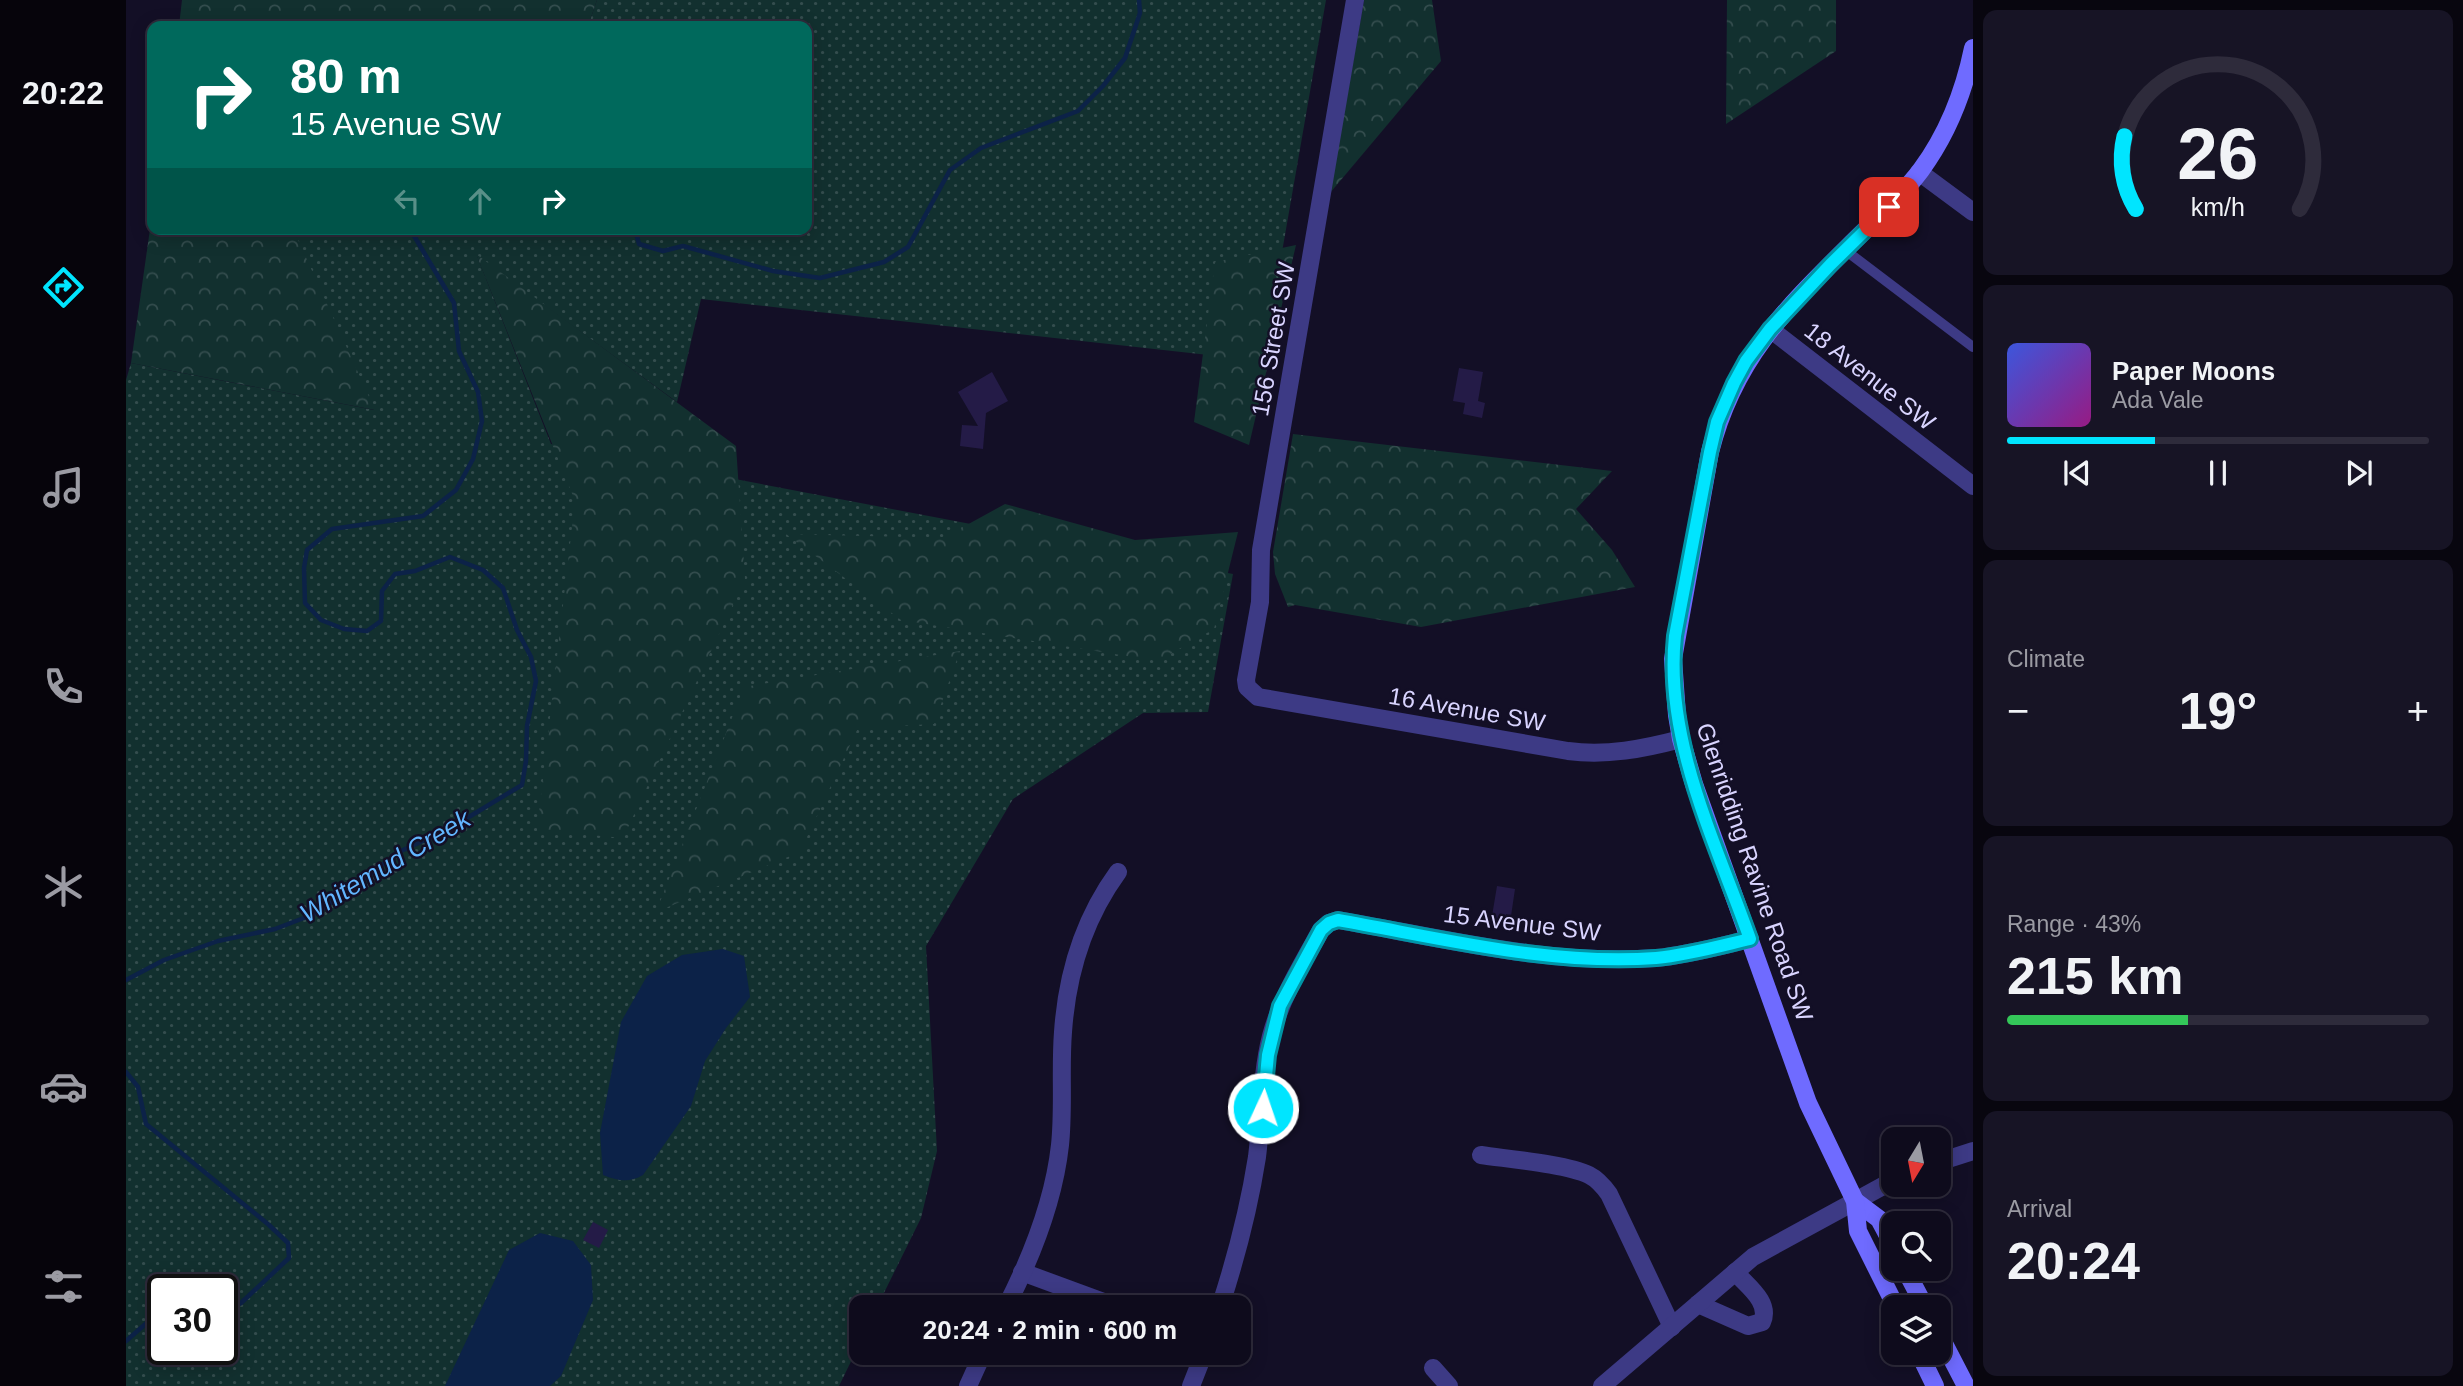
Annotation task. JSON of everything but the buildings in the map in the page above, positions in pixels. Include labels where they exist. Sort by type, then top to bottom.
[{"type":"street","name":"156 Street SW","points":[[1247,687],[1260,603],[1261,550],[1355,0]]},
{"type":"street","name":"Glenridding Ravine Road SW","points":[[1855,1200],[1808,1103],[1694,785],[1677,715],[1673,659],[1710,452],[1717,422],[1734,383],[1746,361],[1770,329],[1889,207],[1919,172],[1959,103],[1973,48]]},
{"type":"street","points":[[1919,172],[1973,212]]},
{"type":"street","name":"18 Avenue SW","points":[[1770,329],[1973,486]]},
{"type":"street","name":"16 Avenue SW","points":[[1247,687],[1258,696],[1587,754],[1634,750],[1681,739]]},
{"type":"street","points":[[1011,1295],[1046,1205],[1060,1148],[1063,1098],[1062,1034],[1074,963],[1093,911],[1118,872]]},
{"type":"street","name":"15 Avenue SW","points":[[1224,1295],[1234,1265],[1256,1159],[1270,1038],[1280,1006],[1321,930],[1329,923],[1338,920],[1533,953],[1589,959],[1658,958],[1750,939]]},
{"type":"street","points":[[1951,1157],[1973,1151]]},
{"type":"street","points":[[1481,1155],[1574,1170],[1590,1175],[1600,1184],[1609,1194],[1672,1327]]},
{"type":"street","points":[[1602,1386],[1735,1272],[1771,1245],[1881,1187]]},
{"type":"street","points":[[1855,1200],[1881,1223]]},
{"type":"street","points":[[1855,1200],[1858,1231],[1890,1295]]},
{"type":"street","points":[[1022,1272],[1084,1295]]},
{"type":"street","points":[[1698,1304],[1748,1325],[1762,1322],[1765,1308],[1762,1301],[1735,1272]]},
{"type":"street","points":[[1951,1357],[1964,1382]]},
{"type":"street","points":[[968,1386],[978,1365]]},
{"type":"street","points":[[1191,1386],[1199,1365]]},
{"type":"street","points":[[1925,1365],[1935,1386]]},
{"type":"street","points":[[1433,1368],[1449,1386]]},
{"type":"lane","points":[[1845,250],[1973,347]]},
{"type":"green space","points":[[182,0],[597,0],[590,21],[180,21]]},
{"type":"green space","points":[[597,0],[1326,0],[1263,361],[701,299],[677,402],[477,256],[551,444],[1233,574],[1208,712],[1143,713],[1013,799],[926,946],[937,1151],[921,1218],[883,1295],[849,1295],[849,1365],[839,1386],[126,1386],[126,380],[131,363],[374,410],[295,235],[812,235],[812,21],[590,21]]},
{"type":"green space","points":[[1364,0],[1432,0],[1441,61],[1330,193]]},
{"type":"green space","points":[[1727,0],[1836,0],[1836,51],[1726,124]]},
{"type":"green space","points":[[149,235],[296,235],[375,410],[131,363]]},
{"type":"green space","points":[[1296,245],[1249,445],[1194,422],[1215,262]]},
{"type":"green space","points":[[476,254],[736,446],[745,579],[623,838],[537,830],[575,501]]},
{"type":"green space","points":[[1293,434],[1612,471],[1576,509],[1612,550],[1635,587],[1421,627],[1295,605],[1288,607],[1275,574],[1273,552]]},
{"type":"green space","points":[[1005,504],[1135,540],[1238,532],[1214,629],[1158,661],[901,620],[786,534],[943,538]]},
{"type":"green space","points":[[960,651],[934,724],[858,728],[800,852],[656,912],[744,687]]},
{"type":"water","points":[[723,949],[744,956],[750,997],[705,1061],[691,1106],[643,1175],[623,1180],[603,1175],[600,1133],[621,1022],[647,976],[682,955]]},
{"type":"water","points":[[540,1233],[573,1241],[591,1265],[593,1300],[561,1376],[550,1386],[445,1386],[509,1250]]},
{"type":"waterway","name":"Whitemud Creek","points":[[637,235],[639,244],[663,251],[683,246],[773,271],[820,278],[884,262],[908,247],[950,170],[981,148],[1078,111],[1103,86],[1125,58],[1140,13],[1139,0]]},
{"type":"waterway","name":"Whitemud Creek","points":[[126,980],[164,960],[218,941],[275,929],[317,913],[401,851],[449,829],[522,785],[527,726],[536,681],[531,657],[517,630],[503,588],[483,570],[450,557],[415,571],[395,574],[382,591],[381,621],[367,631],[344,629],[321,620],[305,603],[304,568],[307,550],[332,529],[423,516],[456,490],[473,459],[482,421],[478,392],[459,351],[454,303],[414,235]]},
{"type":"waterway","name":"Whitemud Creek","points":[[126,1072],[138,1087],[146,1124],[288,1243],[289,1258],[238,1305]]},
{"type":"waterway","name":"Whitemud Creek","points":[[126,1341],[147,1323]]},
{"type":"route","points":[[1263,1108],[1270,1038],[1280,1006],[1321,930],[1329,923],[1338,920],[1557,957],[1589,959],[1658,958],[1750,939],[1686,759],[1673,678],[1675,636],[1704,481],[1717,422],[1746,361],[1793,303],[1889,207]]}]
